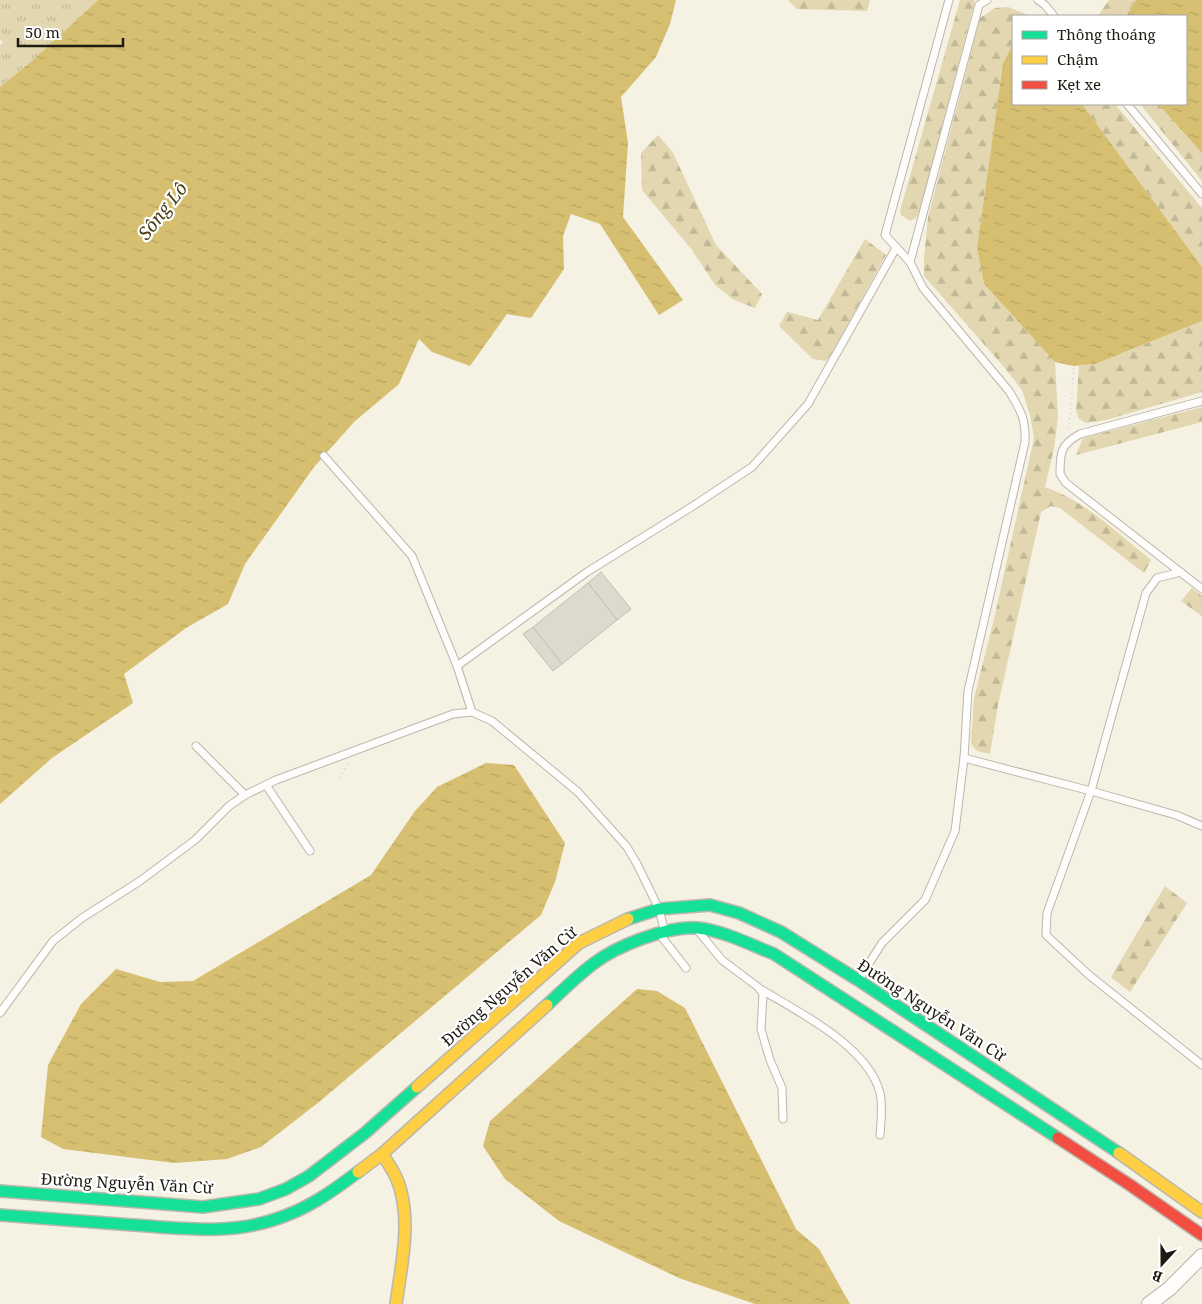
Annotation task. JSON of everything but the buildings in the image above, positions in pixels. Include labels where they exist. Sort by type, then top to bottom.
[{"type":"main road","name":"Đường Nguyễn Văn Cừ","points":[[0,1191],[203,1207],[259,1199],[286,1189],[309,1176],[364,1133],[579,943],[627,919],[659,909],[710,905],[738,913],[782,932],[858,980],[1145,1170],[1202,1212]]},
{"type":"main road","points":[[0,1215],[200,1230],[234,1229],[271,1221],[298,1211],[323,1198],[382,1154],[594,963],[635,941],[662,933],[696,928],[722,933],[774,954],[1122,1180],[1202,1235]]},
{"type":"main road","points":[[382,1154],[397,1181],[404,1209],[402,1257],[396,1304]]},
{"type":"street","points":[[1149,1304],[1169,1288],[1202,1256]]},
{"type":"lane","points":[[858,980],[882,943],[925,900],[955,831],[964,758],[968,691],[1025,442],[1026,426],[1019,407],[1009,391],[923,288],[910,262],[884,235],[950,0]]},
{"type":"lane","points":[[910,262],[980,3],[987,0]]},
{"type":"lane","points":[[1038,0],[1053,15]]},
{"type":"lane","points":[[1128,105],[1202,194]]},
{"type":"lane","points":[[457,666],[587,572],[752,467],[808,404],[896,248]]},
{"type":"lane","points":[[1202,401],[1080,434],[1068,440],[1060,460],[1060,474],[1066,484],[1202,589]]},
{"type":"lane","points":[[324,456],[412,556],[457,666],[472,712]]},
{"type":"lane","points":[[1181,572],[1157,578],[1146,593],[1091,791],[1047,913],[1046,935],[1089,975],[1202,1065]]},
{"type":"lane","points":[[0,1012],[53,941],[82,918],[140,881],[195,840],[229,806],[245,795],[266,785],[453,714],[472,712],[492,721],[578,792],[627,847],[659,909],[662,933],[686,968]]},
{"type":"lane","points":[[196,746],[245,795]]},
{"type":"lane","points":[[964,758],[1176,815],[1202,826]]},
{"type":"lane","points":[[266,785],[310,851]]},
{"type":"lane","points":[[696,928],[722,960],[758,987],[812,1020],[854,1051],[871,1072],[880,1093],[880,1136]]},
{"type":"lane","points":[[758,987],[763,994],[761,1030],[770,1060],[782,1088],[783,1119]]},
{"type":"path","points":[[1068,440],[1074,366]]},
{"type":"green space","points":[[0,0],[98,0],[32,61],[0,87],[0,45],[3,42],[0,40]]},
{"type":"green space","points":[[788,0],[870,0],[867,11],[797,9]]},
{"type":"green space","points":[[960,0],[975,0],[922,207],[916,218],[910,221],[901,215],[900,211]]},
{"type":"green space","points":[[1109,0],[1136,0],[1127,15],[1099,15]]},
{"type":"green space","points":[[1008,7],[1028,15],[1012,15],[1012,46],[1003,63],[977,248],[984,284],[1055,362],[1058,417],[1054,448],[1045,487],[1087,509],[1151,560],[1144,573],[1060,508],[1051,506],[1041,512],[998,705],[990,754],[977,751],[971,744],[974,698],[994,619],[1034,438],[1030,415],[1022,390],[924,276],[924,258],[928,217],[980,18],[995,8]]},
{"type":"green space","points":[[1083,105],[1116,105],[1202,208],[1202,267]]},
{"type":"green space","points":[[1141,105],[1159,105],[1202,153],[1202,181]]},
{"type":"green space","points":[[658,135],[673,153],[716,245],[762,294],[755,308],[734,300],[715,285],[693,251],[642,190],[641,153]]},
{"type":"green space","points":[[865,239],[886,255],[826,361],[813,359],[779,326],[787,312],[818,320]]},
{"type":"green space","points":[[1202,321],[1202,392],[1106,420],[1086,423],[1079,419],[1076,411],[1079,366],[1095,364]]},
{"type":"green space","points":[[1202,407],[1202,422],[1076,455],[1083,438]]},
{"type":"green space","points":[[1192,588],[1202,596],[1202,616],[1181,601]]},
{"type":"green space","points":[[1165,886],[1187,903],[1130,992],[1111,977]]},
{"type":"water","name":"Sông Lô","points":[[98,0],[676,0],[670,24],[656,57],[621,97],[628,143],[623,217],[683,300],[659,315],[600,224],[571,214],[563,236],[564,269],[531,318],[507,314],[470,366],[432,352],[419,339],[399,384],[354,422],[314,467],[245,564],[228,604],[186,628],[124,674],[133,703],[52,758],[0,804],[0,87],[32,61]]},
{"type":"water","points":[[1136,0],[1202,0],[1202,153],[1159,105],[1187,105],[1187,15],[1127,15]]},
{"type":"water","points":[[1012,46],[1012,105],[1083,105],[1202,267],[1202,321],[1095,364],[1074,366],[1055,362],[984,284],[977,248],[1003,63]]},
{"type":"water","points":[[486,763],[514,765],[565,843],[555,882],[541,915],[319,1102],[261,1147],[227,1159],[174,1163],[63,1149],[41,1137],[48,1065],[81,1004],[116,969],[160,982],[193,981],[371,875],[415,811],[437,787]]},
{"type":"water","points":[[637,989],[657,991],[685,1008],[796,1229],[819,1249],[850,1304],[755,1304],[679,1278],[559,1221],[505,1179],[483,1146],[490,1121]]},
{"type":"traffic: fast","points":[[628,919],[659,909],[710,905],[739,913],[781,932],[858,980],[1119,1153]]},
{"type":"traffic: fast","points":[[547,1005],[593,964],[615,950],[643,938],[673,930],[698,928],[717,932],[774,954],[1058,1138]]},
{"type":"traffic: fast","points":[[0,1191],[203,1207],[259,1199],[286,1189],[309,1176],[365,1133],[417,1087]]},
{"type":"traffic: fast","points":[[0,1215],[185,1229],[238,1228],[273,1220],[307,1206],[328,1194],[358,1172]]},
{"type":"traffic: slow","points":[[417,1087],[579,943],[628,919]]},
{"type":"traffic: slow","points":[[358,1172],[382,1154],[547,1005]]},
{"type":"traffic: slow","points":[[1119,1153],[1202,1212]]},
{"type":"traffic: slow","points":[[382,1154],[399,1184],[405,1217],[404,1246],[396,1304]]},
{"type":"traffic: jam","points":[[1058,1138],[1202,1235]]}]
